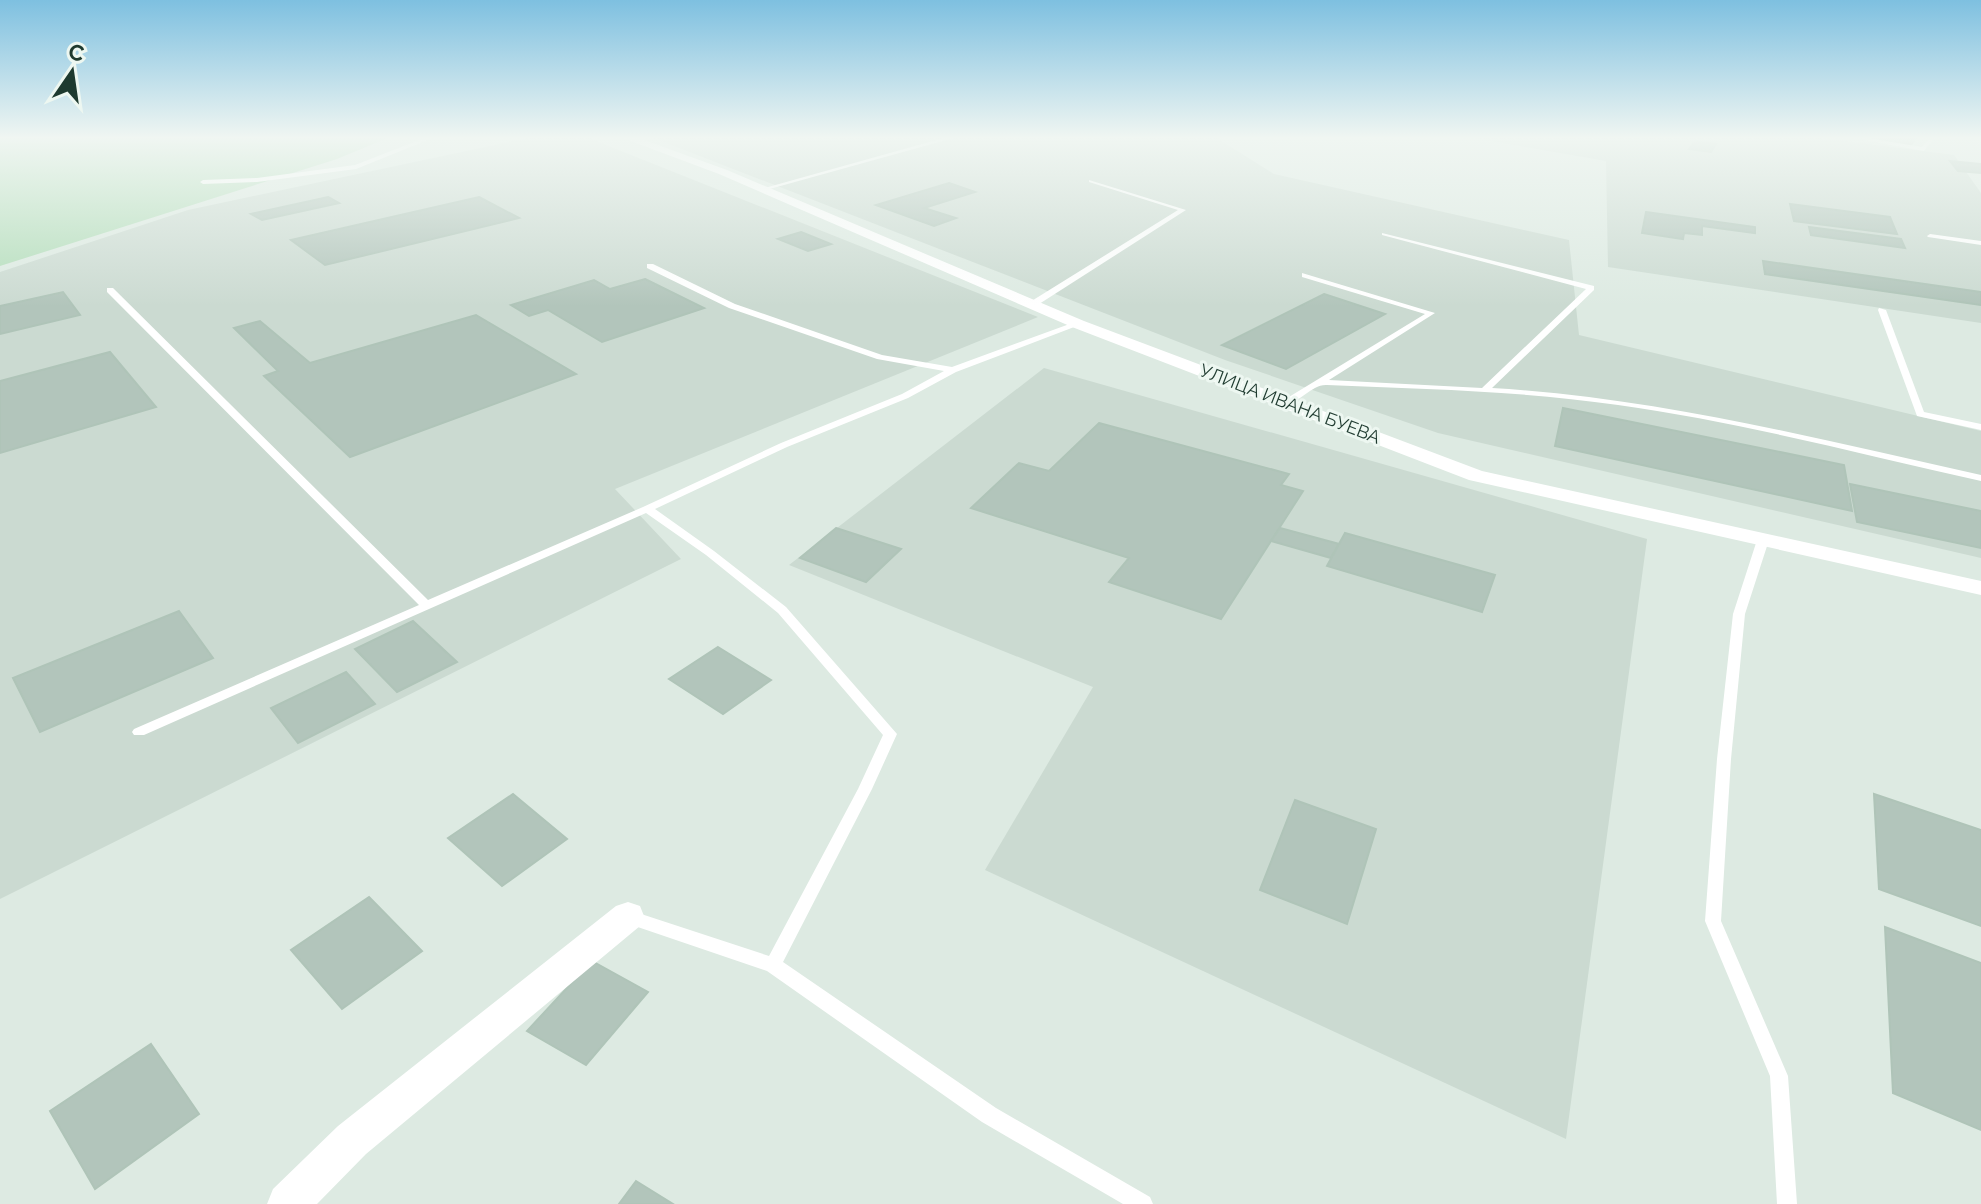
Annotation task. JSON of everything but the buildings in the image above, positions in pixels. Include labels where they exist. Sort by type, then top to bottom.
[{"type":"street","name":"УЛИЦА ИВАНА БУЕВА","points":[[774,193],[1078,324],[1476,476],[1981,588]]},
{"type":"street","points":[[288,1204],[352,1140],[628,916]]},
{"type":"lane","points":[[1033,304],[1183,210],[1130,193]]},
{"type":"lane","points":[[1384,234],[1591,288],[1484,391]]},
{"type":"lane","points":[[1930,236],[1981,243]]},
{"type":"lane","points":[[650,266],[732,306],[880,357],[953,370]]},
{"type":"lane","points":[[1287,402],[1431,313],[1305,275]]},
{"type":"lane","points":[[110,290],[427,606]]},
{"type":"lane","points":[[1882,310],[1920,414],[1981,427]]},
{"type":"lane","points":[[139,732],[647,509],[784,445],[905,396],[953,370],[1078,324]]},
{"type":"lane","points":[[1319,382],[1484,391],[1620,403],[1730,423],[1981,478]]},
{"type":"lane","points":[[647,509],[710,553],[782,610],[890,734],[773,965]]},
{"type":"lane","points":[[1763,540],[1739,614],[1724,759],[1713,921],[1779,1076],[1787,1204]]},
{"type":"lane","points":[[628,916],[773,965],[989,1115],[1143,1204]]},
{"type":"shaded area","points":[[267,193],[727,193],[1038,317],[615,489],[681,559],[0,899],[0,272],[188,210]]},
{"type":"shaded area","points":[[796,193],[1360,193],[1569,240],[1579,335],[1981,431],[1981,558],[1438,433],[1225,360]]},
{"type":"shaded area","points":[[1607,193],[1981,193],[1981,323],[1608,267]]},
{"type":"shaded area","points":[[1044,368],[1647,539],[1566,1139],[985,870],[1093,687],[789,565]]},
{"type":"green space","points":[[0,193],[229,193],[0,266]]}]
